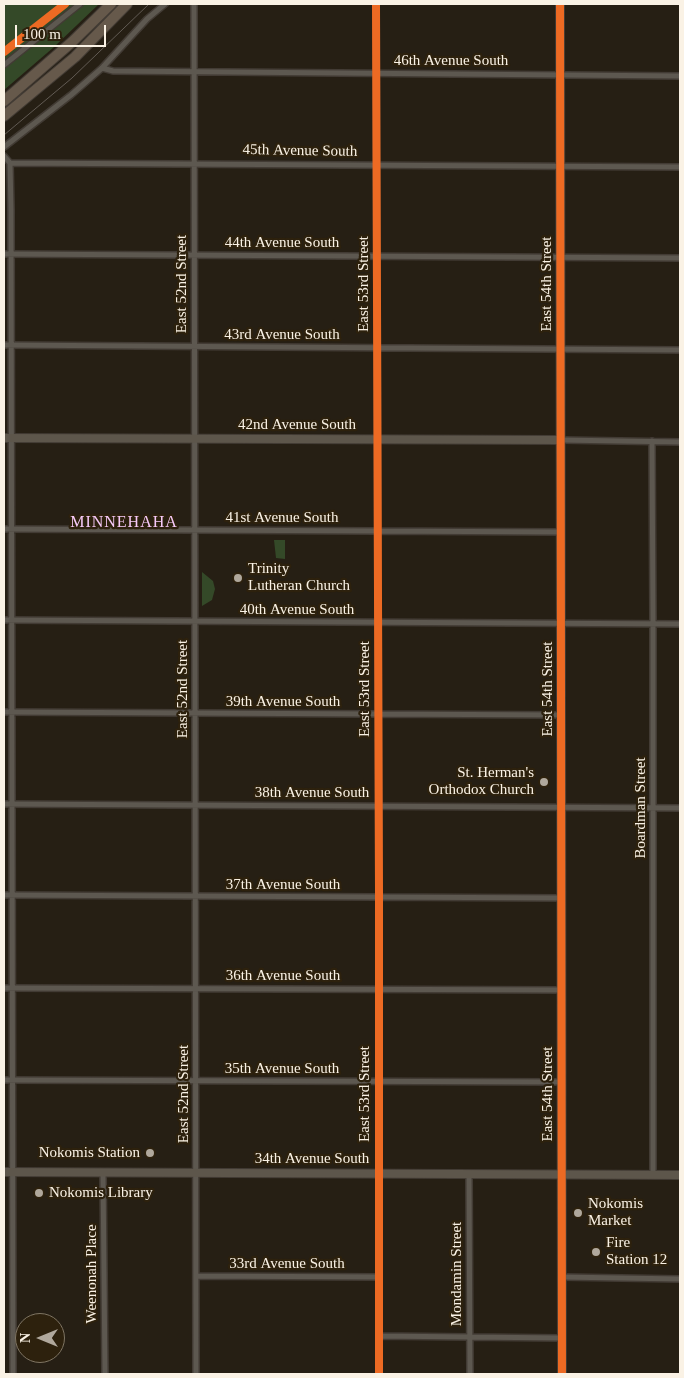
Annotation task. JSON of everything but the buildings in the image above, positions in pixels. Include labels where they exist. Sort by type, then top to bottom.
[{"type":"highway","points":[[4,101],[60,53],[111,4]]},
{"type":"highway","points":[[4,116],[74,57],[127,4]]},
{"type":"street","points":[[4,65],[80,4]]},
{"type":"street","points":[[4,147],[71,95],[102,68],[164,4]]},
{"type":"street","name":"East 52nd Street","points":[[194,4],[196,1374]]},
{"type":"street","name":"East 53rd Street","points":[[376,4],[379,1374]]},
{"type":"street","name":"East 54th Street","points":[[560,4],[562,1374]]},
{"type":"street","name":"46th Avenue South","points":[[102,68],[113,71],[680,76]]},
{"type":"street","points":[[4,156],[10,163],[11,254],[8,438],[12,529],[13,1374]]},
{"type":"street","name":"45th Avenue South","points":[[10,163],[680,167]]},
{"type":"street","name":"44th Avenue South","points":[[4,254],[680,258]]},
{"type":"street","name":"43rd Avenue South","points":[[4,346],[680,350]]},
{"type":"street","name":"42nd Avenue South","points":[[8,438],[680,442]]},
{"type":"street","name":"Boardman Street","points":[[652,442],[653,1174]]},
{"type":"street","name":"41st Avenue South","points":[[4,529],[561,532]]},
{"type":"street","name":"40th Avenue South","points":[[4,620],[680,624]]},
{"type":"street","name":"39th Avenue South","points":[[4,712],[562,715]]},
{"type":"street","name":"38th Avenue South","points":[[4,804],[680,808]]},
{"type":"street","name":"37th Avenue South","points":[[4,895],[562,898]]},
{"type":"street","name":"36th Avenue South","points":[[4,988],[562,990]]},
{"type":"street","name":"35th Avenue South","points":[[4,1080],[561,1082]]},
{"type":"street","name":"34th Avenue South","points":[[4,1172],[680,1175]]},
{"type":"street","name":"Weenonah Place","points":[[103,1173],[104,1374]]},
{"type":"street","name":"Mondamin Street","points":[[469,1174],[470,1374]]},
{"type":"street","name":"33rd Avenue South","points":[[196,1276],[379,1277]]},
{"type":"street","points":[[562,1277],[680,1279]]},
{"type":"street","points":[[379,1336],[562,1338]]},
{"type":"green space","points":[[4,4],[99,4],[54,47],[4,90]]},
{"type":"green space","points":[[274,540],[285,540],[285,559],[276,558]]},
{"type":"green space","points":[[202,572],[213,581],[215,589],[212,600],[202,606]]},
{"type":"tram line","points":[[4,135],[72,78],[149,4]]},
{"type":"cycle path","points":[[4,52],[65,4]]},
{"type":"cycle path","points":[[376,4],[379,1374]]},
{"type":"cycle path","points":[[560,4],[562,1374]]},
{"type":"place","name":"Trinity Lutheran Church","points":[[238,578]]},
{"type":"place","name":"St. Herman's Orthodox Church","points":[[544,782]]},
{"type":"place","name":"Nokomis Station","points":[[150,1153]]},
{"type":"place","name":"Nokomis Library","points":[[39,1193]]},
{"type":"place","name":"Nokomis Market","points":[[578,1213]]},
{"type":"place","name":"Fire Station 12","points":[[596,1252]]},
{"type":"district","name":"MINNEHAHA","points":[[124,523]]}]
